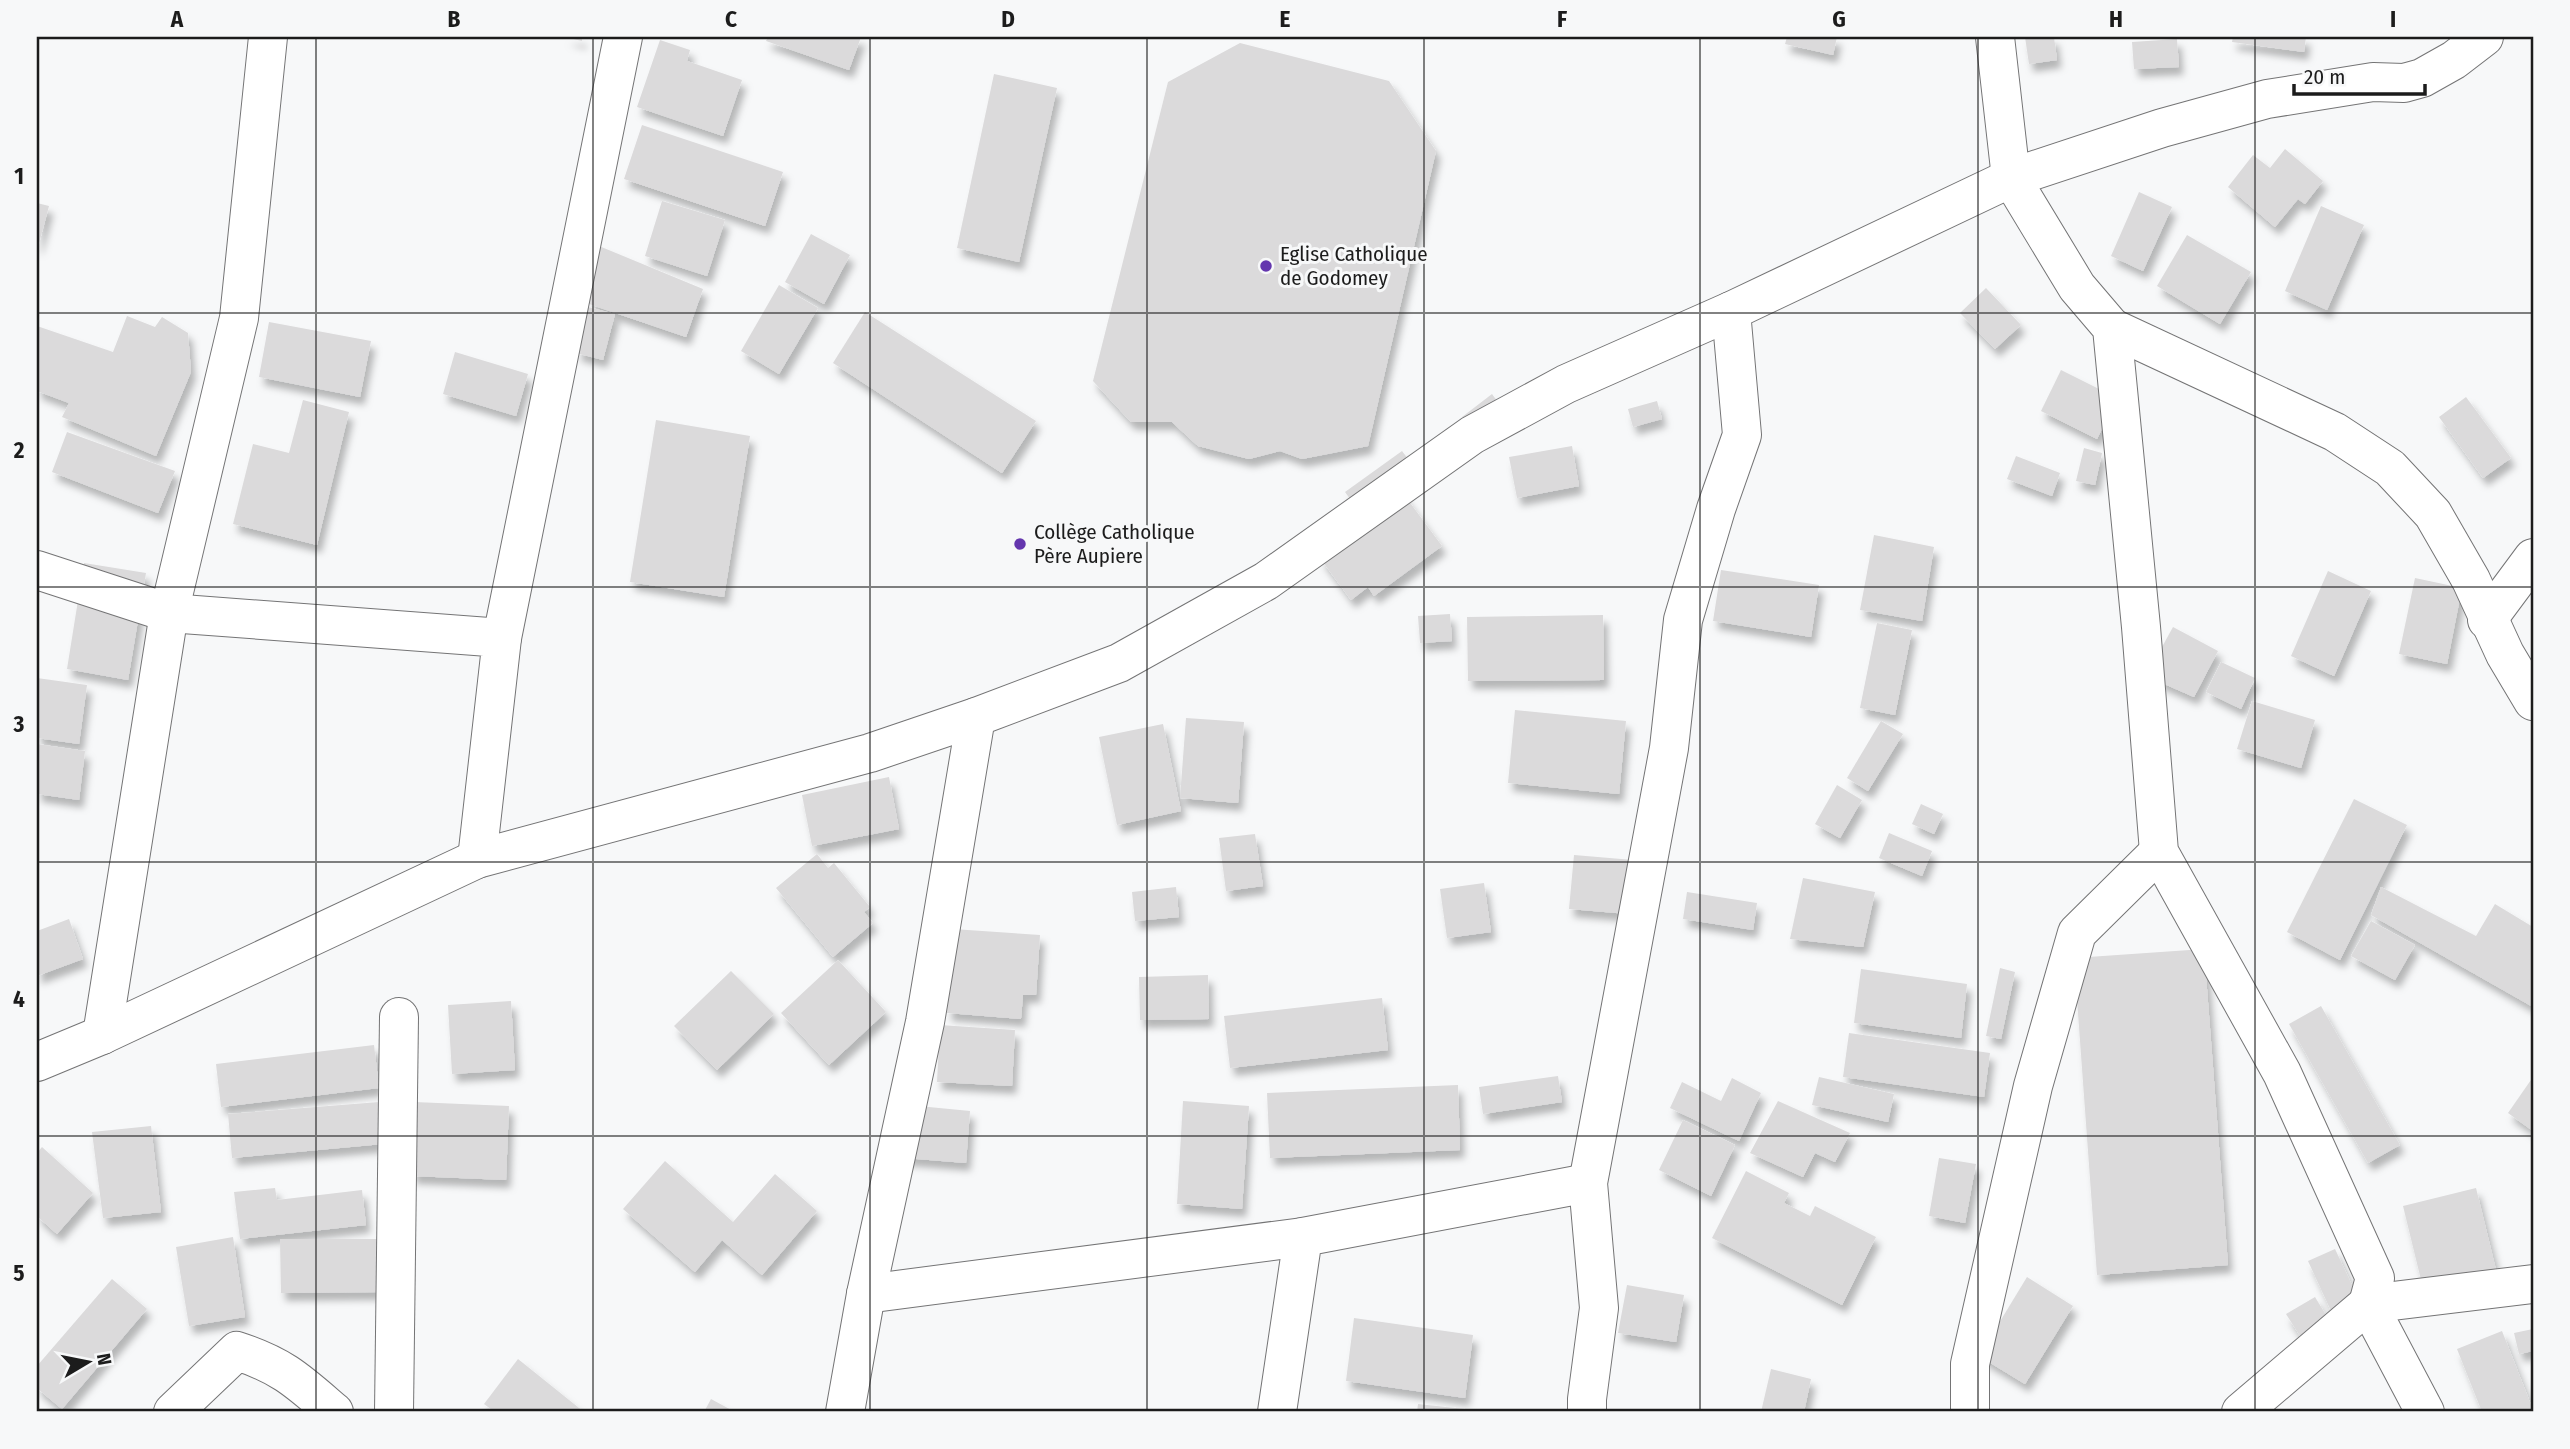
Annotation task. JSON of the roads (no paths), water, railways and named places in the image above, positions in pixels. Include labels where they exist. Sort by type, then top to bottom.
[{"type":"street","points":[[102,1035],[169,613],[239,318],[268,37]]},
{"type":"street","points":[[477,859],[502,638],[622,37]]},
{"type":"street","points":[[1995,37],[2011,178],[2077,287],[2112,328],[2335,432],[2390,468],[2433,514],[2471,580],[2487,620],[2533,701]]},
{"type":"street","points":[[37,1062],[102,1035],[477,859],[870,753],[976,717],[1119,663],[1266,581],[1472,435],[1566,384],[1731,311],[2011,178],[2162,128],[2267,99],[2373,82],[2404,83],[2422,78],[2454,60],[2484,37]]},
{"type":"street","points":[[1587,1412],[1599,1308],[1588,1183],[1668,748],[1683,620],[1716,509],[1742,435],[1731,311]]},
{"type":"street","points":[[2112,328],[2159,852],[2282,1073],[2375,1278],[2368,1304],[2425,1412]]},
{"type":"street","points":[[2487,620],[2533,558]]},
{"type":"street","points":[[37,570],[169,613],[502,638]]},
{"type":"street","points":[[845,1412],[866,1294],[925,1022],[976,717]]},
{"type":"street","points":[[1970,1412],[1970,1364],[2033,1086],[2077,933],[2159,852]]},
{"type":"street","points":[[394,1412],[399,1017]]},
{"type":"street","points":[[866,1294],[1303,1237],[1588,1183]]},
{"type":"street","points":[[1277,1412],[1303,1237]]},
{"type":"street","points":[[2241,1412],[2368,1304],[2533,1284]]},
{"type":"street","points":[[173,1412],[237,1351],[287,1372],[334,1412]]},
{"type":"place","name":"Eglise Catholique de Godomey","points":[[1266,266]]},
{"type":"place","name":"Collège Catholique Père Aupiere","points":[[1020,544]]}]
